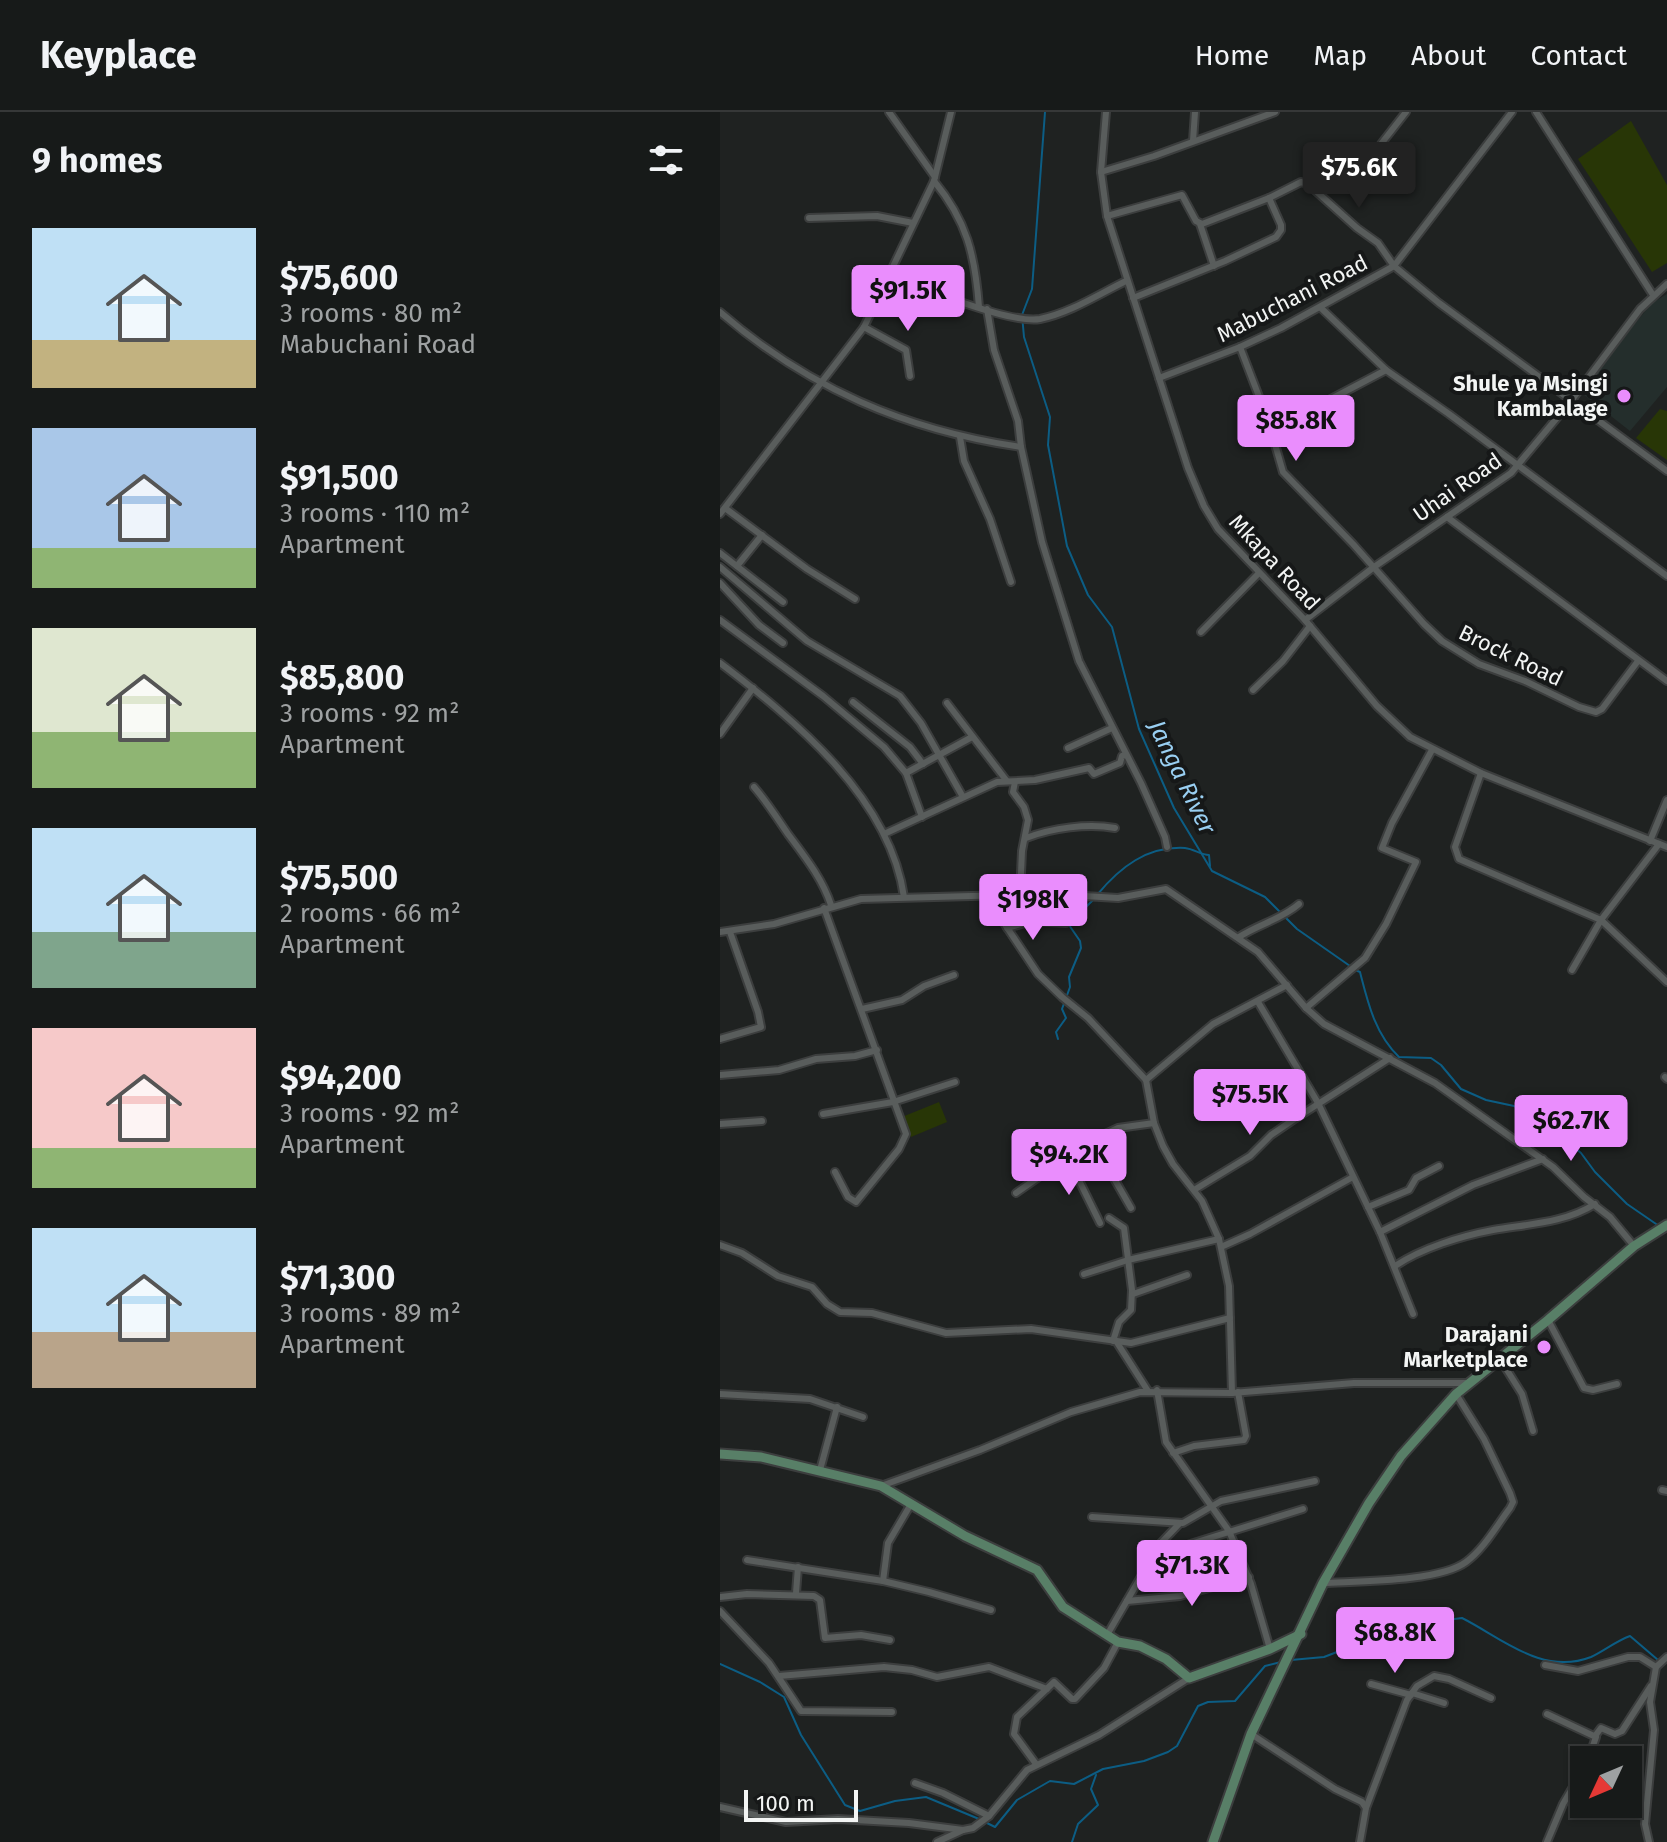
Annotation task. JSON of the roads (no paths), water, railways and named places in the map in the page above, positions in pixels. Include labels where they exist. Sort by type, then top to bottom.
[{"type":"street","points":[[889,112],[961,219],[994,350],[1018,421],[1042,542],[1076,654],[1141,783],[1167,847]]},
{"type":"street","points":[[855,599],[723,511],[864,327],[934,179],[951,112]]},
{"type":"street","name":"Mkapa Road","points":[[1106,112],[1101,172],[1107,216],[1188,468],[1204,506],[1218,529],[1308,623],[1390,719],[1410,737],[1481,773],[1667,847]]},
{"type":"street","points":[[1193,141],[1195,112]]},
{"type":"street","points":[[1101,172],[1275,112]]},
{"type":"street","points":[[1381,144],[1406,112]]},
{"type":"street","name":"Mabuchani Road","points":[[1159,378],[1240,347],[1321,308],[1394,266],[1512,112]]},
{"type":"street","points":[[1536,112],[1653,295]]},
{"type":"street","points":[[1200,224],[1269,198],[1301,182],[1308,184],[1378,243],[1394,266],[1667,471]]},
{"type":"street","points":[[1107,216],[1182,195],[1200,224],[1214,266]]},
{"type":"street","points":[[1133,298],[1214,266],[1279,234],[1281,225],[1269,198]]},
{"type":"street","points":[[809,218],[877,216],[913,223]]},
{"type":"street","points":[[891,274],[938,295],[1035,320],[1059,313],[1126,281]]},
{"type":"street","name":"Uhai Road","points":[[1253,690],[1283,661],[1308,623],[1374,567],[1518,466],[1640,309],[1667,284]]},
{"type":"street","points":[[1321,308],[1386,370],[1667,576]]},
{"type":"street","points":[[720,312],[770,353],[821,383],[893,416],[960,437],[1021,447]]},
{"type":"street","points":[[864,327],[903,347],[907,353],[910,376]]},
{"type":"street","points":[[1240,347],[1268,420],[1283,472],[1374,567]]},
{"type":"street","points":[[1268,420],[1291,420],[1386,370]]},
{"type":"street","points":[[960,437],[964,461],[990,519],[1011,582]]},
{"type":"street","points":[[1447,517],[1667,681]]},
{"type":"street","points":[[737,566],[762,535]]},
{"type":"street","points":[[720,553],[783,602]]},
{"type":"street","points":[[720,567],[807,641],[900,696],[941,756],[963,797]]},
{"type":"street","name":"Brock Road","points":[[1374,567],[1424,624],[1462,655],[1579,707],[1600,711],[1638,661]]},
{"type":"street","points":[[1201,632],[1259,573]]},
{"type":"street","points":[[720,583],[759,625],[783,643]]},
{"type":"street","points":[[720,620],[863,727],[889,752],[906,773],[922,817]]},
{"type":"street","points":[[720,663],[791,719],[824,753],[868,808],[895,858],[904,897]]},
{"type":"street","points":[[720,734],[753,688]]},
{"type":"street","points":[[853,702],[910,747],[923,764]]},
{"type":"street","points":[[947,703],[1006,780]]},
{"type":"street","points":[[1068,748],[1112,728]]},
{"type":"street","points":[[906,773],[972,737]]},
{"type":"street","points":[[1306,1008],[1365,958],[1386,924],[1416,862],[1382,848],[1392,823],[1432,750]]},
{"type":"street","points":[[884,834],[997,782],[1015,782],[1089,768],[1094,774],[1120,763],[1122,756],[1126,755]]},
{"type":"street","points":[[1481,773],[1455,854],[1464,863],[1601,920],[1667,982]]},
{"type":"street","points":[[1015,782],[1013,792],[1027,812],[1020,895]]},
{"type":"street","points":[[754,787],[803,852],[825,889],[827,907],[906,1134],[904,1142],[858,1200],[852,1201],[848,1197],[835,1172]]},
{"type":"street","points":[[1650,841],[1667,800]]},
{"type":"street","points":[[1026,838],[1095,825],[1115,828]]},
{"type":"street","points":[[1572,970],[1601,920],[1659,844]]},
{"type":"street","points":[[720,932],[774,924],[861,899],[1020,895],[1096,898],[1124,897],[1166,889],[1258,952],[1306,1008],[1331,1029],[1435,1083],[1543,1159],[1595,1204],[1634,1246]]},
{"type":"street","points":[[991,896],[1026,960],[1146,1080],[1154,1123],[1173,1164],[1208,1211],[1220,1243],[1229,1286],[1235,1392],[1245,1439],[1194,1446],[1173,1453]]},
{"type":"street","points":[[1239,937],[1256,926],[1279,918],[1299,904]]},
{"type":"street","points":[[1007,928],[1032,921],[1066,923]]},
{"type":"street","points":[[720,1039],[761,1027],[730,932]]},
{"type":"street","points":[[862,1009],[902,1000],[924,986],[954,975]]},
{"type":"street","points":[[1146,1080],[1213,1024],[1287,985]]},
{"type":"street","points":[[1258,1002],[1318,1103],[1380,1232],[1413,1314]]},
{"type":"street","points":[[720,1075],[779,1070],[816,1059],[855,1056],[877,1050]]},
{"type":"street","points":[[1194,1190],[1250,1156],[1276,1131],[1390,1058]]},
{"type":"street","points":[[823,1114],[893,1102],[955,1082]]},
{"type":"street","points":[[720,1124],[762,1121]]},
{"type":"street","points":[[1016,1193],[1092,1140],[1118,1128],[1154,1123]]},
{"type":"street","points":[[1092,1140],[1131,1208]]},
{"type":"street","points":[[1067,1156],[1100,1223]]},
{"type":"street","points":[[1380,1232],[1473,1185],[1543,1159]]},
{"type":"street","points":[[1368,1207],[1409,1190],[1416,1178],[1439,1166]]},
{"type":"street","points":[[1084,1274],[1128,1260],[1220,1243],[1250,1234],[1353,1177]]},
{"type":"street","points":[[1395,1266],[1415,1254],[1478,1234],[1570,1216],[1595,1204]]},
{"type":"street","points":[[1109,1218],[1124,1228],[1133,1294],[1131,1310],[1119,1322],[1115,1341],[1148,1391]]},
{"type":"street","points":[[1213,1842],[1251,1734],[1323,1583],[1369,1503],[1401,1456],[1456,1394],[1634,1246],[1667,1225]]},
{"type":"street","points":[[720,1245],[742,1253],[778,1276],[812,1287],[827,1304],[840,1312],[872,1313],[953,1334],[1031,1329],[1131,1343],[1230,1318]]},
{"type":"street","points":[[1133,1294],[1187,1275]]},
{"type":"street","points":[[1548,1320],[1584,1388],[1593,1390],[1617,1384]]},
{"type":"street","points":[[1500,1359],[1522,1394],[1533,1431]]},
{"type":"street","points":[[881,1486],[1071,1412],[1148,1391],[1235,1392],[1354,1383],[1471,1382]]},
{"type":"street","points":[[1157,1390],[1163,1432],[1173,1453],[1229,1531],[1249,1577],[1270,1649]]},
{"type":"street","points":[[720,1394],[799,1398],[863,1417]]},
{"type":"street","points":[[1323,1583],[1451,1571],[1477,1552],[1510,1508],[1513,1502],[1510,1493],[1484,1439],[1456,1394]]},
{"type":"street","points":[[820,1470],[837,1407]]},
{"type":"street","points":[[720,1454],[761,1457],[881,1486],[965,1536],[1037,1570],[1063,1607],[1118,1642],[1140,1646],[1166,1659],[1189,1678]]},
{"type":"street","points":[[1092,1517],[1179,1524],[1212,1505],[1315,1481]]},
{"type":"street","points":[[883,1581],[888,1543],[911,1504]]},
{"type":"street","points":[[1156,1552],[1303,1509]]},
{"type":"street","points":[[1107,1635],[1156,1552],[1179,1524]]},
{"type":"street","points":[[747,1560],[883,1581],[991,1610]]},
{"type":"street","points":[[796,1593],[798,1567]]},
{"type":"street","points":[[1127,1601],[1180,1596],[1249,1577]]},
{"type":"street","points":[[720,1597],[796,1593],[820,1600],[825,1638],[861,1635],[890,1640]]},
{"type":"street","points":[[720,1611],[779,1676],[801,1711],[892,1712]]},
{"type":"street","points":[[937,1842],[980,1825],[1036,1764],[1099,1735],[1189,1678],[1270,1649],[1301,1634]]},
{"type":"street","points":[[1036,1764],[1014,1734],[1017,1717],[1054,1682],[1075,1699],[1104,1668],[1118,1642]]},
{"type":"street","points":[[1545,1665],[1578,1671],[1628,1657],[1640,1657],[1656,1667]]},
{"type":"street","points":[[1649,1842],[1645,1824],[1654,1746],[1650,1702],[1656,1667],[1667,1657]]},
{"type":"street","points":[[779,1676],[884,1667],[937,1677],[989,1667],[1047,1689]]},
{"type":"street","points":[[1360,1842],[1366,1808],[1412,1694],[1421,1683],[1434,1676],[1449,1679],[1491,1698]]},
{"type":"street","points":[[1595,1736],[1601,1728],[1615,1734],[1622,1731],[1653,1683]]},
{"type":"street","points":[[1371,1684],[1444,1703]]},
{"type":"street","points":[[1547,1714],[1595,1736],[1598,1739],[1595,1746]]},
{"type":"street","points":[[1251,1734],[1335,1789],[1362,1802],[1366,1808]]},
{"type":"street","points":[[915,1783],[989,1816]]},
{"type":"street","points":[[1547,1842],[1570,1792]]},
{"type":"street","points":[[720,1807],[786,1822],[838,1819],[963,1830]]},
{"type":"waterway","name":"Janga River","points":[[1045,112],[1032,289],[1022,315],[1024,337],[1050,417],[1048,445],[1067,546],[1088,595],[1112,627],[1139,729],[1174,808],[1212,871],[1265,897],[1281,913]]},
{"type":"waterway","points":[[1097,895],[1125,867],[1158,851],[1185,848],[1209,855],[1210,866]]},
{"type":"waterway","points":[[1058,1039],[1056,1032],[1066,1018],[1062,1009],[1070,987],[1069,977],[1081,948],[1069,925],[1070,919],[1093,900]]},
{"type":"waterway","name":"Janga River","points":[[1285,917],[1350,966]]},
{"type":"waterway","name":"Janga River","points":[[1355,970],[1360,972],[1378,1028],[1399,1057],[1431,1058],[1461,1089],[1486,1100],[1514,1106],[1560,1135],[1581,1153],[1627,1204],[1659,1226]]},
{"type":"waterway","points":[[1291,1660],[1324,1657],[1337,1652],[1342,1643],[1410,1616],[1439,1621],[1462,1618],[1523,1652],[1556,1662],[1573,1662],[1591,1657],[1630,1636],[1658,1660]]},
{"type":"waterway","points":[[985,1822],[995,1827],[1017,1800],[1050,1781],[1074,1784],[1103,1769],[1144,1761],[1168,1752],[1177,1746],[1198,1706],[1208,1702],[1235,1701],[1265,1666],[1281,1662]]},
{"type":"waterway","points":[[720,1664],[784,1697],[801,1735],[845,1805],[860,1811],[895,1801],[926,1797],[979,1819]]},
{"type":"waterway","points":[[1072,1842],[1078,1824],[1098,1805],[1091,1789],[1096,1775]]},
{"type":"place","name":"Shule ya Msingi Kambalage","points":[[1624,396]]},
{"type":"place","name":"Darajani Marketplace","points":[[1544,1347]]}]
